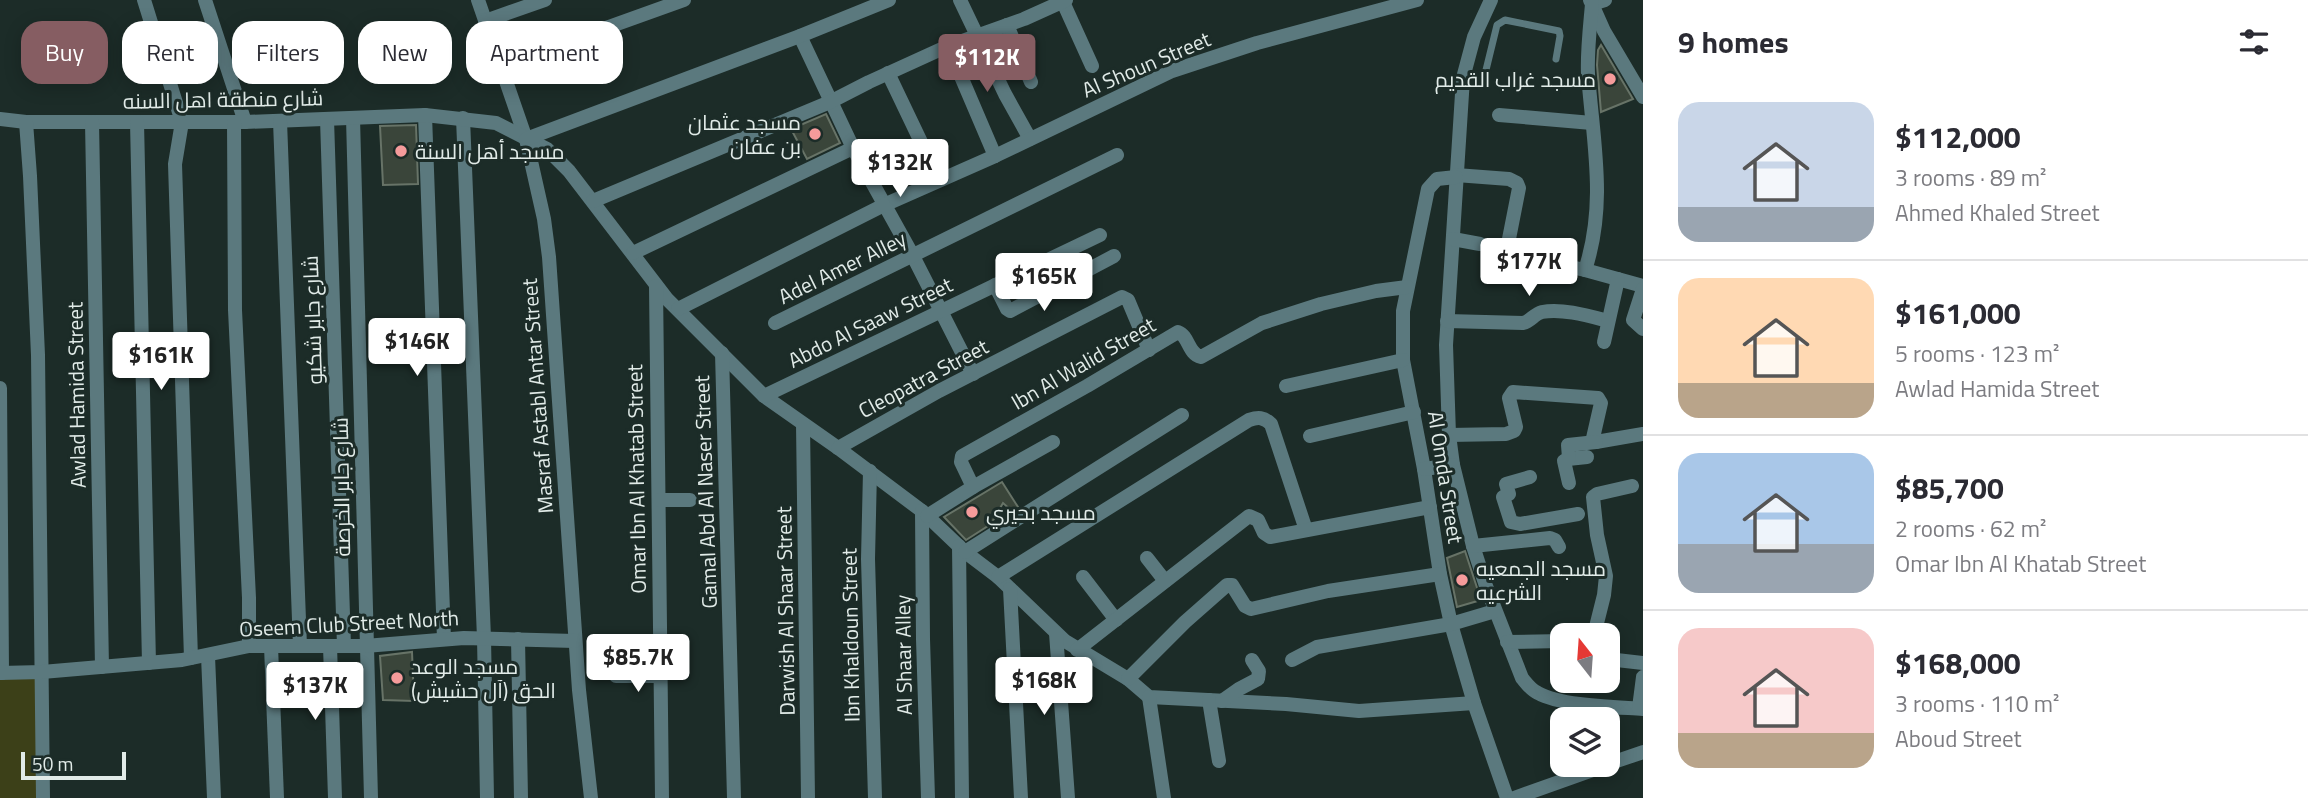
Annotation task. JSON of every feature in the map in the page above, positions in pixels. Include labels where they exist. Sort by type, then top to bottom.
[{"type":"street","points":[[145,0],[182,122],[175,164],[191,659]]},
{"type":"street","points":[[205,0],[239,122],[235,310],[249,646]]},
{"type":"street","name":"Masraf Astabl Antar Street","points":[[478,0],[485,21]]},
{"type":"street","points":[[485,21],[545,0]]},
{"type":"street","points":[[623,22],[684,0]]},
{"type":"street","points":[[526,139],[889,0]]},
{"type":"street","points":[[960,0],[1030,139]]},
{"type":"street","name":"Al Shoun Street","points":[[678,310],[884,205],[995,156],[1145,83],[1200,61],[1257,43],[1417,0]]},
{"type":"street","name":"Al Omda Street","points":[[1491,0],[1470,50],[1463,78],[1446,345],[1449,435],[1453,465],[1473,546],[1522,678],[1530,688],[1541,695],[1585,704],[1641,708]]},
{"type":"street","points":[[593,201],[830,102],[948,46],[1065,1],[1092,66]]},
{"type":"street","points":[[1596,1],[1604,31],[1643,97]]},
{"type":"street","points":[[1585,270],[1598,214],[1588,68],[1596,1]]},
{"type":"street","points":[[1007,25],[1031,82]]},
{"type":"street","points":[[800,36],[853,149],[913,256],[973,374]]},
{"type":"street","points":[[948,46],[995,156]]},
{"type":"street","points":[[888,73],[921,142]]},
{"type":"street","name":"Masraf Astabl Antar Street","points":[[506,84],[526,139],[544,219],[549,257],[575,641],[590,798]]},
{"type":"street","points":[[425,115],[444,639]]},
{"type":"street","name":"شارع منطقة اهل السنه","points":[[0,119],[26,122],[239,122],[425,115],[496,123],[547,149],[593,201],[656,286],[764,397],[870,471],[924,514],[1077,650],[1128,679],[1149,697]]},
{"type":"street","points":[[1499,115],[1592,123]]},
{"type":"street","name":"شارع جابر شكيو","points":[[327,118],[337,646],[335,798]]},
{"type":"street","name":"شارع جابر الخرصة","points":[[353,118],[371,798]]},
{"type":"street","points":[[463,118],[484,638],[486,798]]},
{"type":"street","points":[[281,121],[300,646]]},
{"type":"street","points":[[26,122],[38,355],[43,798]]},
{"type":"street","name":"Awlad Hamida Street","points":[[92,122],[102,667]]},
{"type":"street","points":[[137,122],[149,663]]},
{"type":"street","points":[[633,253],[853,149]]},
{"type":"street","name":"Adel Amer Alley","points":[[775,323],[1116,155]]},
{"type":"street","points":[[1456,176],[1509,179],[1517,183],[1519,188],[1507,249],[1509,254],[1585,270],[1643,288],[1633,320],[1643,330]]},
{"type":"street","name":"Al Omda Street","points":[[1456,176],[1437,179],[1428,189],[1407,287],[1404,360],[1451,624],[1474,703],[1507,798]]},
{"type":"street","name":"Abdo Al Saaw Street","points":[[764,397],[1100,235]]},
{"type":"street","points":[[1453,239],[1480,244]]},
{"type":"street","points":[[995,285],[1010,311],[1114,256]]},
{"type":"street","points":[[1604,342],[1618,279]]},
{"type":"street","name":"Omar Ibn Al Khatab Street","points":[[656,286],[662,798]]},
{"type":"street","name":"Ibn Al Walid Street","points":[[973,487],[961,462],[962,456],[1180,332],[1193,352],[1201,357],[1262,323],[1330,302],[1407,287]]},
{"type":"street","name":"Cleopatra Street","points":[[838,448],[1122,297],[1128,300],[1149,350]]},
{"type":"street","points":[[1447,321],[1523,323],[1544,312],[1577,314],[1608,321]]},
{"type":"street","name":"Gamal Abd Al Naser Street","points":[[722,353],[734,798]]},
{"type":"street","points":[[1286,386],[1404,360]]},
{"type":"street","points":[[0,388],[1,673]]},
{"type":"street","points":[[1449,435],[1511,433],[1516,427],[1510,394],[1517,391],[1598,398],[1601,403],[1593,438],[1596,442]]},
{"type":"street","points":[[1310,436],[1414,412]]},
{"type":"street","points":[[962,798],[962,549],[1182,415]]},
{"type":"street","points":[[998,577],[1257,417],[1265,418],[1271,424],[1306,530]]},
{"type":"street","name":"Darwish Al Shaar Street","points":[[803,424],[808,798]]},
{"type":"street","points":[[1568,459],[1568,445],[1643,434]]},
{"type":"street","points":[[924,514],[1053,442]]},
{"type":"street","points":[[1569,483],[1564,461],[1587,457]]},
{"type":"street","points":[[1424,469],[1453,465]]},
{"type":"street","name":"Ibn Khaldoun Street","points":[[870,471],[869,559],[875,798]]},
{"type":"street","points":[[1530,477],[1507,483],[1509,494],[1503,497],[1511,523],[1520,524],[1578,514]]},
{"type":"street","points":[[1597,623],[1604,595],[1605,576],[1593,497],[1632,486]]},
{"type":"street","points":[[659,500],[690,500]]},
{"type":"street","points":[[1077,650],[1249,516],[1258,520],[1264,533],[1270,537],[1430,507]]},
{"type":"street","name":"Al Shaar Alley","points":[[924,514],[928,798]]},
{"type":"street","points":[[1520,524],[1522,540]]},
{"type":"street","points":[[1473,546],[1553,539],[1559,547]]},
{"type":"street","points":[[1147,558],[1165,581]]},
{"type":"street","points":[[1128,679],[1227,585],[1232,585],[1245,606],[1251,609],[1338,589],[1440,574]]},
{"type":"street","points":[[1083,577],[1116,620]]},
{"type":"street","points":[[1010,589],[1021,798]]},
{"type":"street","points":[[1292,660],[1317,647],[1451,624],[1495,611]]},
{"type":"street","points":[[1056,633],[1068,798]]},
{"type":"street","name":"Oseem Club Street North","points":[[1,673],[191,659],[249,646],[365,646],[484,638],[575,641]]},
{"type":"street","points":[[518,639],[521,798]]},
{"type":"street","points":[[1507,642],[1550,640]]},
{"type":"street","points":[[271,646],[277,798]]},
{"type":"street","points":[[208,656],[214,798]]},
{"type":"street","points":[[1216,701],[1258,679],[1260,675],[1252,660]]},
{"type":"street","points":[[1620,660],[1643,663]]},
{"type":"street","points":[[616,676],[660,676]]},
{"type":"street","points":[[1641,708],[1643,677]]},
{"type":"street","points":[[1164,798],[1149,697],[1286,704],[1359,711],[1474,703]]},
{"type":"street","points":[[1216,701],[1219,761]]},
{"type":"street","points":[[1620,760],[1643,752]]},
{"type":"street","points":[[1514,798],[1572,777]]},
{"type":"lane","points":[[1485,74],[1497,25],[1502,21],[1509,20],[1559,31],[1556,59]]},
{"type":"lane","points":[[1470,50],[1489,57]]},
{"type":"green space","points":[[37,673],[38,798],[0,798],[0,676]]},
{"type":"building","points":[[1601,45],[1633,99],[1601,112],[1597,65]]},
{"type":"building","name":"مسجد عثمان بن عفان","points":[[826,114],[840,143],[807,159],[791,129]]},
{"type":"building","name":"مسجد أهل السنة","points":[[416,125],[418,184],[383,185],[380,126]]},
{"type":"building","name":"مسجد بحيري","points":[[1002,482],[1018,507],[1012,511],[1003,503],[991,524],[966,540],[944,517]]},
{"type":"building","name":"مسجد الجمعيه الشرعيه","points":[[1465,551],[1481,600],[1457,607],[1447,558]]},
{"type":"building","name":"مسجد الوعد الحق (آل حشيش)","points":[[412,652],[414,701],[383,700],[380,656]]},
{"type":"place","name":"مسجد غراب القديم","points":[[1610,79]]},
{"type":"place","name":"مسجد عثمان بن عفان","points":[[815,134]]},
{"type":"place","name":"مسجد أهل السنة","points":[[401,151]]},
{"type":"place","name":"مسجد بحيري","points":[[972,512]]},
{"type":"place","name":"مسجد الجمعيه الشرعيه","points":[[1462,580]]},
{"type":"place","name":"مسجد الوعد الحق (آل حشيش)","points":[[397,678]]}]
